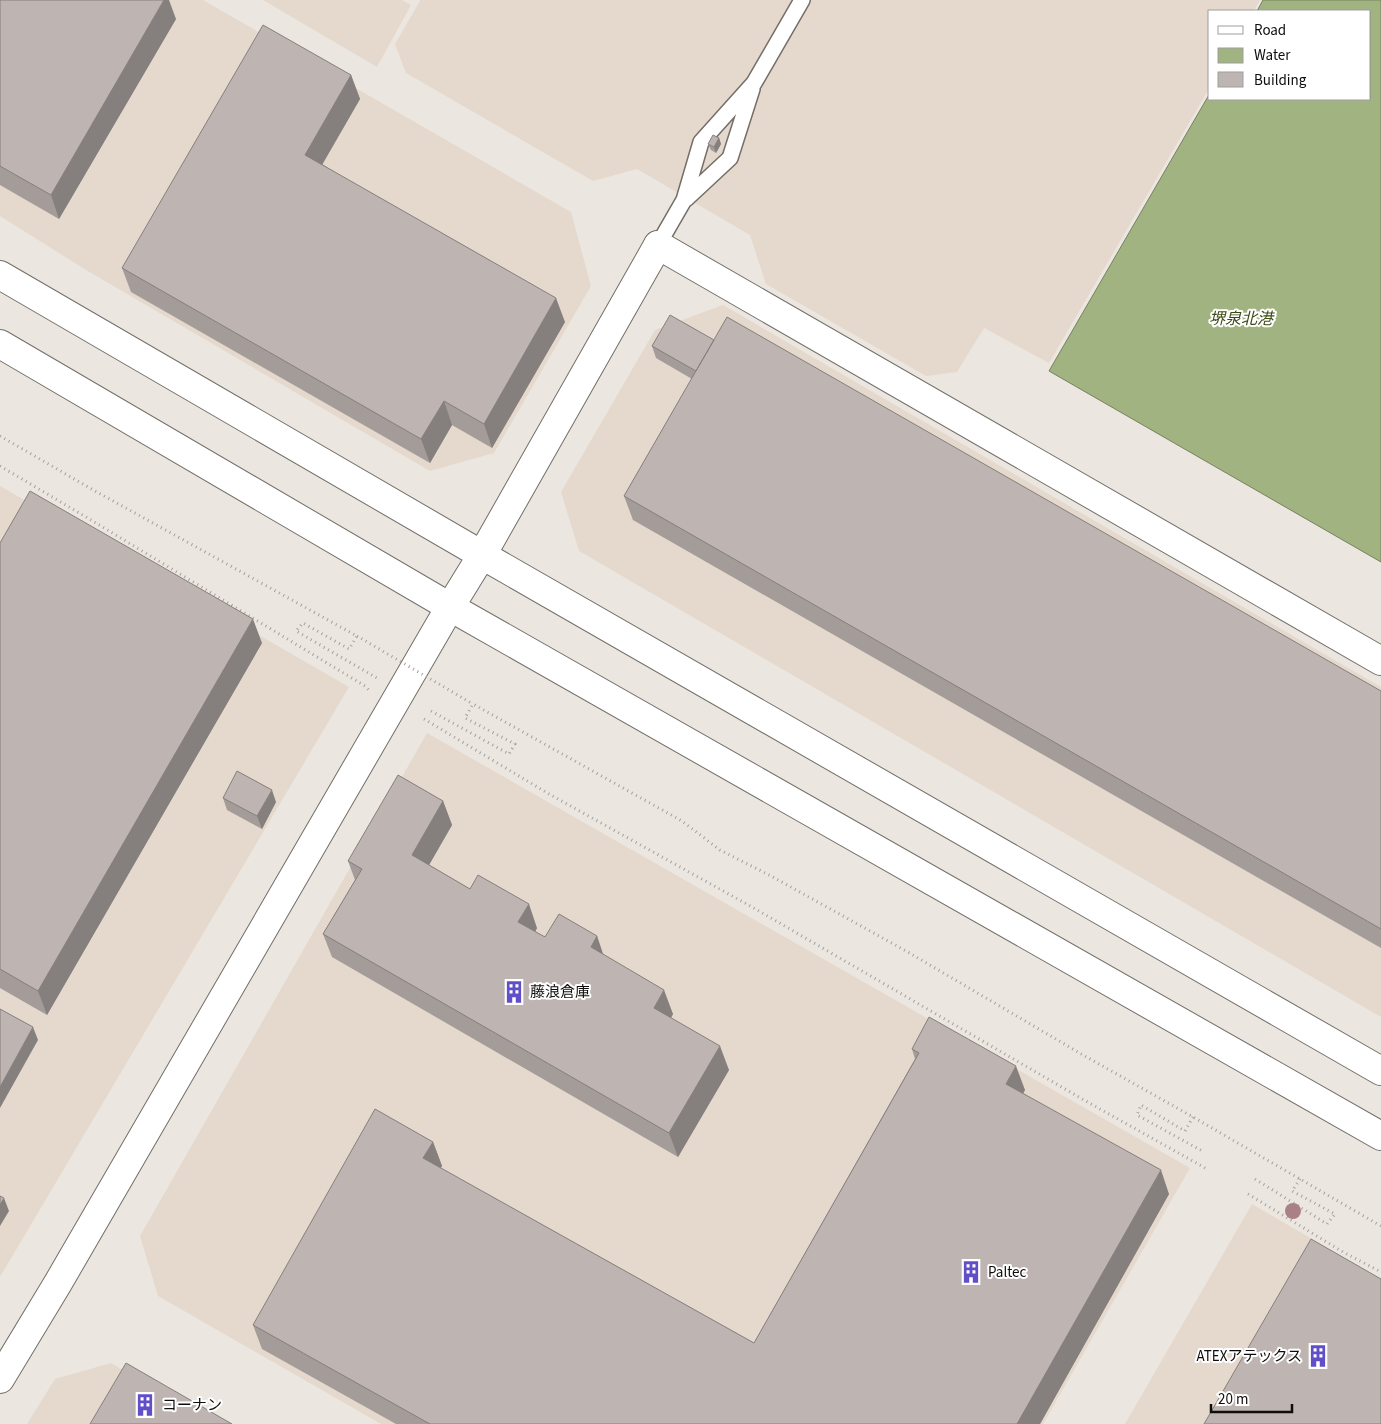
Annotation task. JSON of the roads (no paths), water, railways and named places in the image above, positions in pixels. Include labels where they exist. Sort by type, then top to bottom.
[{"type":"street","points":[[0,1379],[58,1283],[482,555],[658,245],[1381,661]]},
{"type":"street","points":[[0,275],[482,555],[1381,1071]]},
{"type":"street","points":[[0,344],[450,607],[1381,1136]]},
{"type":"lane","points":[[658,245],[684,200],[702,142],[754,83],[802,0]]},
{"type":"lane","points":[[684,200],[730,158],[754,83]]},
{"type":"water","name":"堺泉北港","points":[[1263,0],[1381,0],[1381,562],[1049,371],[1208,96],[1208,100],[1371,100],[1371,10],[1258,10]]},
{"type":"place","name":"藤浪倉庫","points":[[514,992]]},
{"type":"place","name":"Paltec","points":[[971,1272]]},
{"type":"place","name":"ATEXアテックス","points":[[1318,1356]]},
{"type":"place","name":"コーナン","points":[[145,1405]]}]
